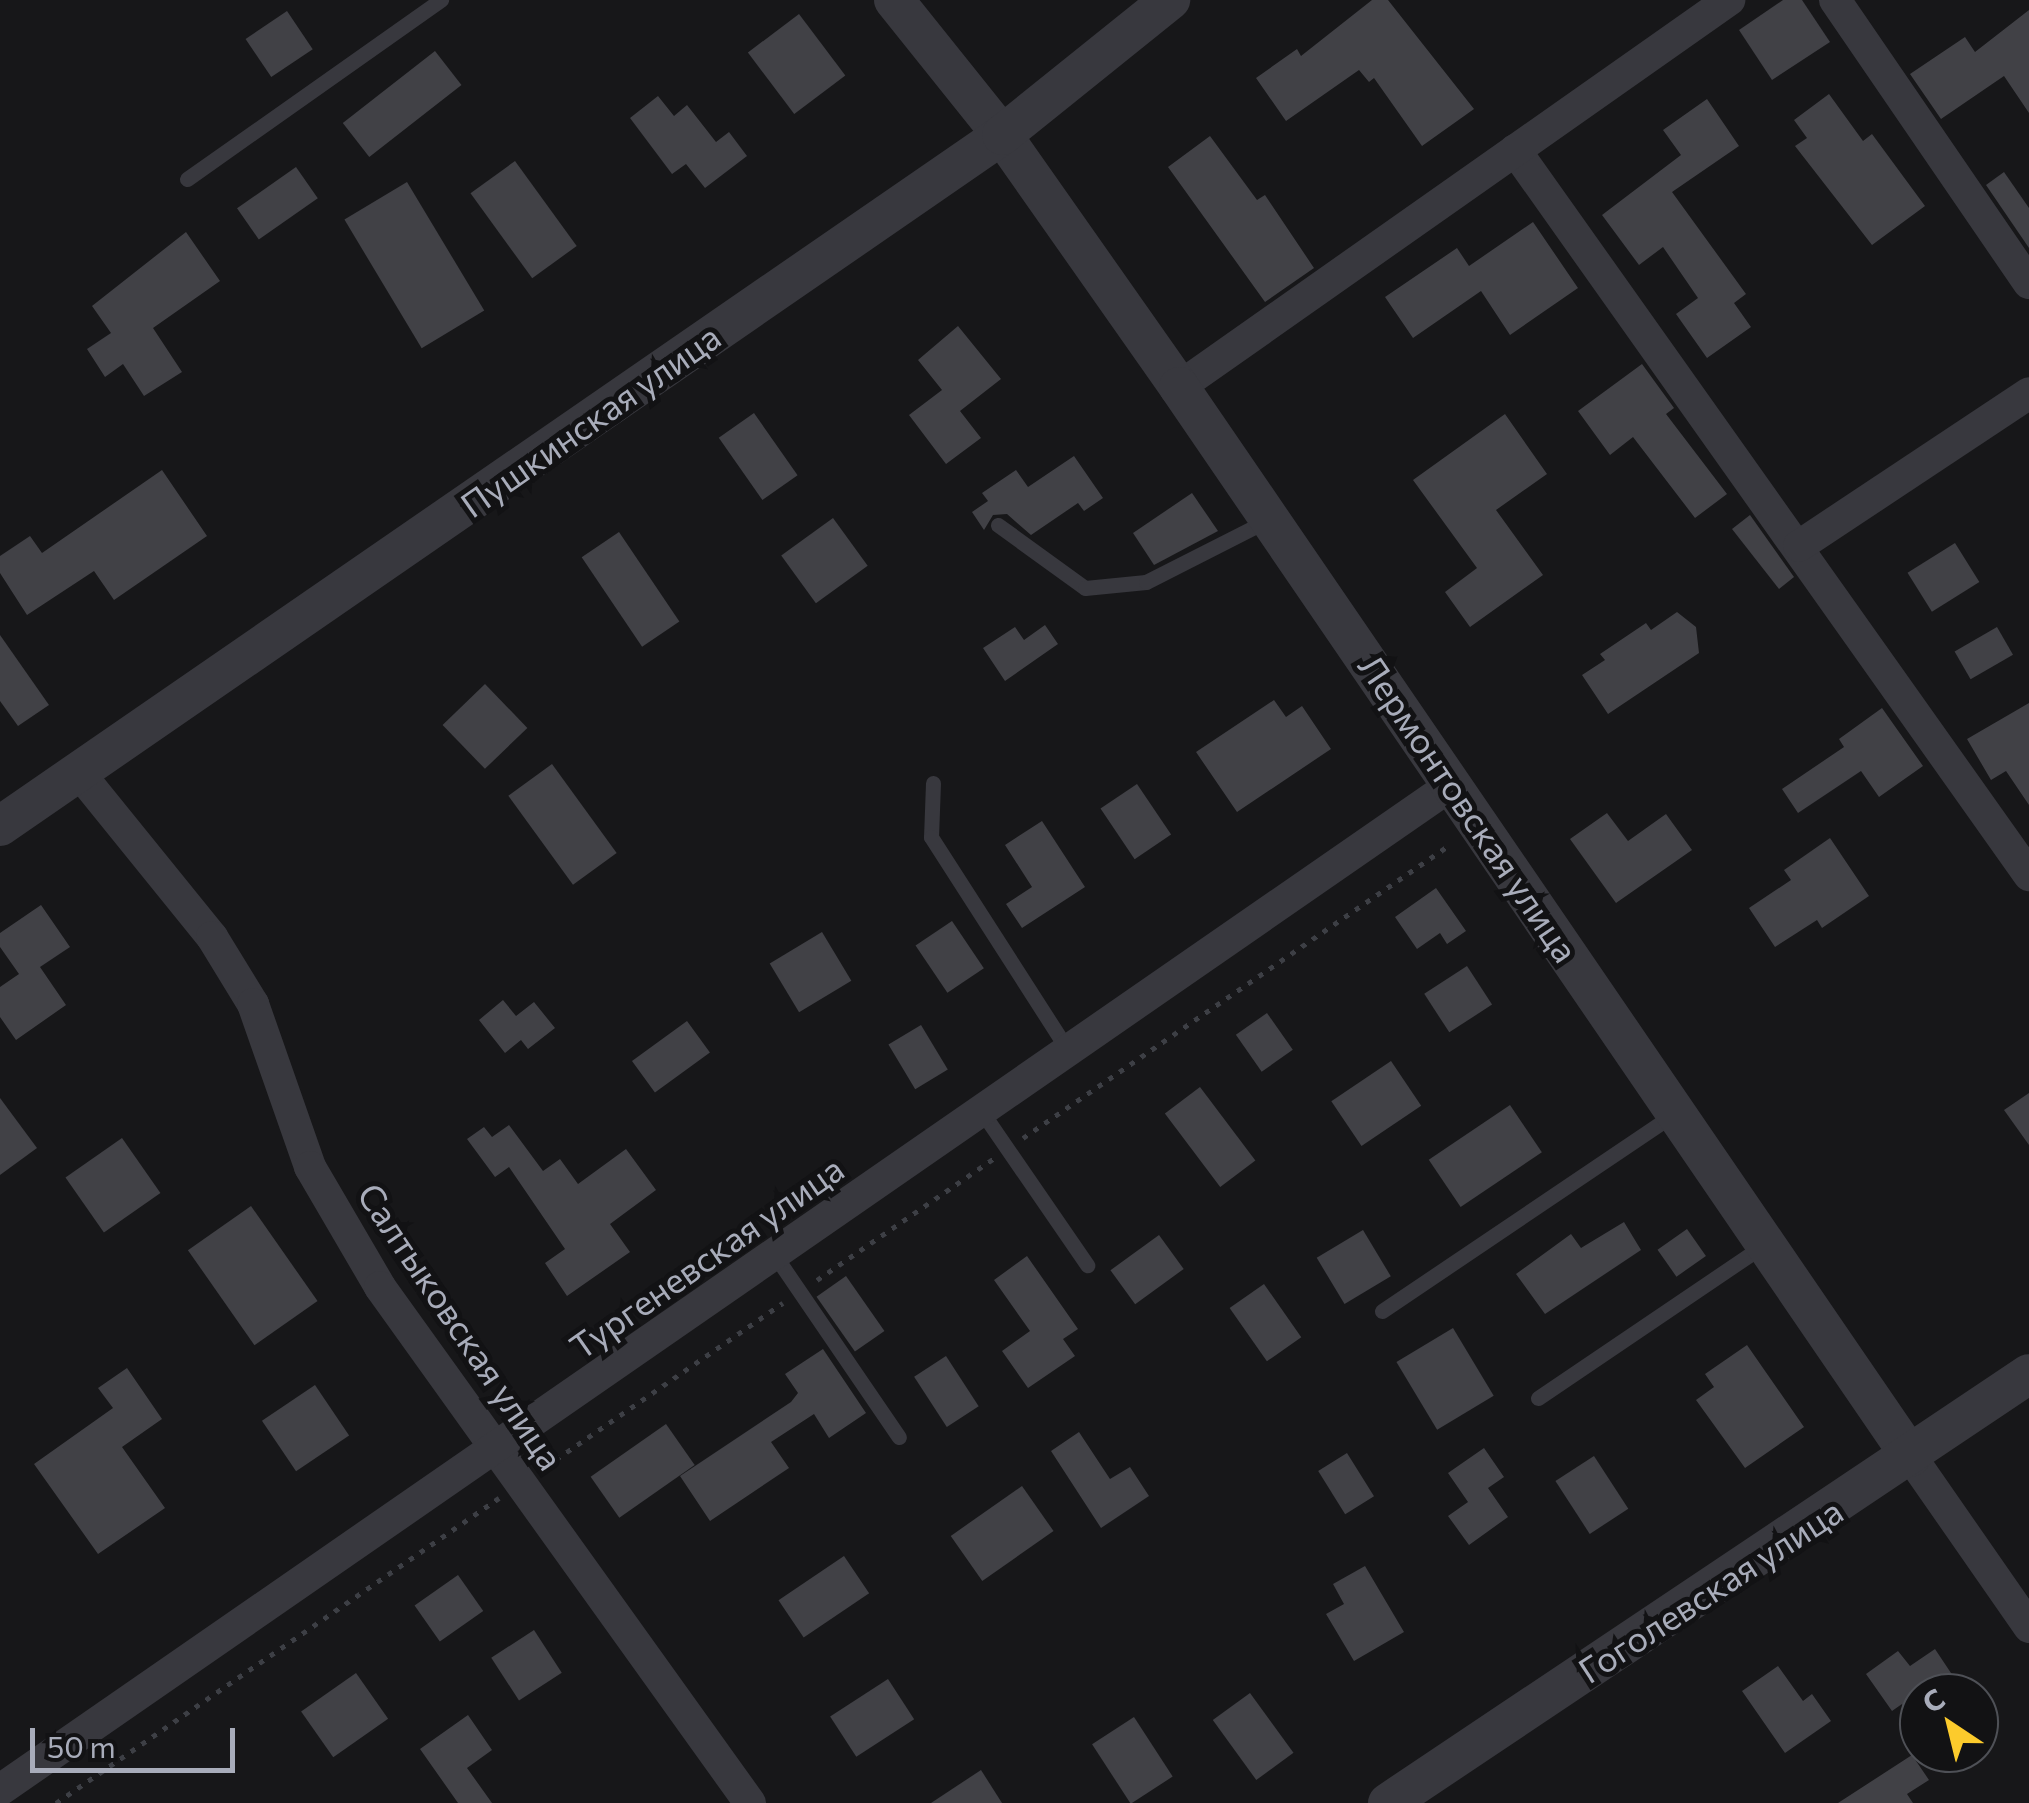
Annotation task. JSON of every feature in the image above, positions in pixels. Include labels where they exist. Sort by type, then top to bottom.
[{"type":"street","name":"Лермонтовская улица","points":[[894,0],[1002,135],[1178,386],[2029,1626]]},
{"type":"street","name":"Пушкинская улица","points":[[0,826],[1002,135],[1170,0]]},
{"type":"street","points":[[1178,386],[1729,0]]},
{"type":"street","points":[[1835,0],[2029,283]]},
{"type":"street","points":[[1515,150],[2029,875]]},
{"type":"street","points":[[1799,546],[2029,393]]},
{"type":"street","name":"Салтыковская улица","points":[[80,774],[212,937],[253,1004],[326,1200],[496,1452],[750,1803]]},
{"type":"street","name":"Тургеневская улица","points":[[0,1790],[496,1452],[1454,784]]},
{"type":"street","name":"Гоголевская улица","points":[[1388,1803],[1911,1458],[2029,1374]]},
{"type":"lane","points":[[186,179],[440,0]]},
{"type":"lane","points":[[998,525],[1084,588],[1146,582],[1270,519]]},
{"type":"lane","points":[[933,784],[932,837],[1069,1052]]},
{"type":"lane","points":[[982,1112],[1087,1265]]},
{"type":"lane","points":[[1382,1310],[1676,1113]]},
{"type":"lane","points":[[1538,1398],[1764,1245]]},
{"type":"lane","points":[[776,1256],[899,1437]]},
{"type":"path","points":[[56,1803],[1466,833]]},
{"type":"building","points":[[1372,0],[1388,0],[1474,109],[1422,146],[1374,78],[1369,82],[1359,70],[1286,121],[1256,78],[1297,49],[1301,56]]},
{"type":"building","points":[[1783,0],[1802,0],[1830,42],[1772,80],[1739,30]]},
{"type":"building","points":[[2029,10],[2029,113],[2004,76],[1941,119],[1910,74],[1965,37],[1975,52]]},
{"type":"building","points":[[287,11],[313,49],[271,77],[246,39]]},
{"type":"building","points":[[799,14],[845,75],[794,114],[748,53]]},
{"type":"building","points":[[435,51],[461,85],[369,157],[343,123]]},
{"type":"building","points":[[1829,94],[1863,141],[1872,134],[1925,206],[1872,245],[1795,146],[1807,138],[1794,120]]},
{"type":"building","points":[[658,96],[674,116],[687,105],[716,142],[729,132],[747,156],[705,188],[686,164],[672,174],[630,118]]},
{"type":"building","points":[[1707,99],[1739,146],[1672,192],[1746,294],[1734,303],[1751,327],[1707,358],[1676,314],[1698,298],[1663,247],[1639,265],[1602,215],[1681,155],[1663,130]]},
{"type":"building","points":[[1210,136],[1257,200],[1265,195],[1314,268],[1265,302],[1168,167]]},
{"type":"building","points":[[515,161],[577,246],[532,278],[471,193]]},
{"type":"building","points":[[296,167],[318,198],[259,239],[237,208]]},
{"type":"building","points":[[2004,172],[2029,208],[2029,248],[1986,185]]},
{"type":"building","points":[[407,182],[484,311],[422,348],[344,220]]},
{"type":"building","points":[[1533,222],[1578,288],[1510,335],[1481,291],[1413,338],[1385,297],[1457,248],[1469,266]]},
{"type":"building","points":[[186,232],[220,281],[153,328],[182,372],[144,396],[123,364],[105,377],[87,349],[111,333],[92,306]]},
{"type":"building","points":[[958,326],[1001,379],[960,411],[981,438],[946,464],[909,415],[942,390],[918,360]]},
{"type":"building","points":[[1642,364],[1674,408],[1666,414],[1727,494],[1695,518],[1633,437],[1610,455],[1578,411]]},
{"type":"building","points":[[754,413],[798,475],[762,500],[719,438]]},
{"type":"building","points":[[1505,414],[1547,474],[1496,510],[1543,575],[1470,627],[1445,592],[1477,568],[1413,480]]},
{"type":"building","points":[[1074,456],[1103,498],[1084,511],[1078,503],[1031,535],[1007,514],[993,515],[984,530],[972,512],[988,501],[982,493],[1016,470],[1028,487]]},
{"type":"building","points":[[162,470],[207,536],[114,600],[94,571],[27,615],[0,573],[0,556],[30,536],[42,553]]},
{"type":"building","points":[[1192,493],[1218,531],[1154,565],[1133,533]]},
{"type":"building","points":[[1750,515],[1794,577],[1779,589],[1732,529]]},
{"type":"building","points":[[833,518],[868,566],[816,603],[781,556]]},
{"type":"building","points":[[619,532],[679,622],[642,647],[582,557]]},
{"type":"building","points":[[1955,543],[1979,582],[1932,612],[1908,573]]},
{"type":"building","points":[[1677,612],[1696,627],[1699,653],[1608,714],[1582,675],[1605,660],[1600,654],[1646,623],[1651,630]]},
{"type":"building","points":[[1045,625],[1058,644],[1005,681],[983,648],[1015,627],[1024,640]]},
{"type":"building","points":[[1997,627],[2013,655],[1971,679],[1955,652]]},
{"type":"building","points":[[0,635],[49,705],[18,726],[0,701]]},
{"type":"building","points":[[485,684],[527,728],[485,769],[443,725]]},
{"type":"building","points":[[1274,700],[1286,717],[1302,706],[1331,749],[1237,812],[1196,752]]},
{"type":"building","points":[[2029,703],[2029,805],[2006,771],[1991,780],[1967,739]]},
{"type":"building","points":[[1882,708],[1923,766],[1879,797],[1861,771],[1798,813],[1782,789],[1844,747],[1839,739]]},
{"type":"building","points":[[552,764],[617,853],[573,885],[508,796]]},
{"type":"building","points":[[1137,784],[1171,835],[1135,859],[1101,809]]},
{"type":"building","points":[[1607,813],[1628,841],[1666,814],[1692,850],[1616,903],[1570,839]]},
{"type":"building","points":[[1042,821],[1085,887],[1022,928],[1006,904],[1032,887],[1005,845]]},
{"type":"building","points":[[1830,838],[1869,896],[1822,928],[1817,920],[1775,947],[1749,908],[1791,880],[1784,870]]},
{"type":"building","points":[[1436,888],[1466,931],[1447,944],[1440,933],[1417,949],[1395,917]]},
{"type":"building","points":[[41,905],[70,947],[40,967],[66,1005],[16,1040],[0,1017],[0,987],[19,974],[0,947],[0,933]]},
{"type":"building","points":[[952,921],[984,968],[947,993],[916,946]]},
{"type":"building","points":[[822,932],[851,981],[799,1012],[770,963]]},
{"type":"building","points":[[1467,966],[1492,1005],[1449,1032],[1424,994]]},
{"type":"building","points":[[503,1000],[516,1016],[534,1002],[555,1028],[528,1049],[521,1040],[505,1053],[479,1020]]},
{"type":"building","points":[[1267,1013],[1293,1050],[1262,1072],[1236,1035]]},
{"type":"building","points":[[687,1021],[710,1053],[655,1093],[632,1061]]},
{"type":"building","points":[[921,1025],[948,1070],[915,1089],[888,1045]]},
{"type":"building","points":[[1391,1061],[1421,1106],[1362,1146],[1331,1101]]},
{"type":"building","points":[[1200,1087],[1255,1160],[1220,1187],[1165,1113]]},
{"type":"building","points":[[2029,1093],[2029,1145],[2004,1110]]},
{"type":"building","points":[[0,1098],[37,1148],[0,1175]]},
{"type":"building","points":[[1510,1105],[1542,1152],[1461,1207],[1429,1160]]},
{"type":"building","points":[[509,1125],[543,1171],[560,1159],[578,1184],[626,1149],[656,1190],[610,1224],[630,1252],[567,1296],[545,1263],[565,1249],[509,1167],[495,1177],[467,1139],[484,1127],[492,1137]]},
{"type":"building","points":[[122,1138],[160,1193],[104,1232],[65,1178]]},
{"type":"building","points":[[251,1206],[318,1301],[254,1345],[188,1250]]},
{"type":"building","points":[[1624,1222],[1641,1250],[1545,1314],[1516,1274],[1571,1234],[1581,1248]]},
{"type":"building","points":[[1687,1229],[1706,1256],[1676,1277],[1658,1250]]},
{"type":"building","points":[[1363,1230],[1391,1276],[1345,1304],[1317,1258]]},
{"type":"building","points":[[1159,1235],[1184,1269],[1135,1304],[1110,1270]]},
{"type":"building","points":[[1027,1256],[1078,1329],[1063,1339],[1075,1356],[1028,1388],[1002,1351],[1030,1331],[994,1280]]},
{"type":"building","points":[[846,1276],[884,1331],[855,1352],[817,1297]]},
{"type":"building","points":[[1264,1284],[1301,1337],[1267,1361],[1230,1308]]},
{"type":"building","points":[[1453,1328],[1494,1396],[1437,1430],[1396,1362]]},
{"type":"building","points":[[1747,1345],[1804,1427],[1745,1468],[1696,1400],[1714,1387],[1705,1374]]},
{"type":"building","points":[[823,1349],[866,1413],[829,1438],[814,1414],[771,1442],[789,1468],[710,1521],[680,1476],[791,1402],[798,1393],[785,1374]]},
{"type":"building","points":[[946,1356],[979,1406],[947,1427],[914,1377]]},
{"type":"building","points":[[127,1368],[162,1419],[122,1447],[165,1508],[98,1554],[34,1464],[113,1408],[98,1388]]},
{"type":"building","points":[[315,1385],[349,1436],[296,1471],[262,1421]]},
{"type":"building","points":[[666,1424],[695,1465],[619,1518],[591,1477]]},
{"type":"building","points":[[1079,1432],[1110,1479],[1130,1467],[1149,1496],[1101,1528],[1051,1451]]},
{"type":"building","points":[[1484,1448],[1504,1477],[1488,1488],[1508,1517],[1469,1545],[1448,1516],[1468,1502],[1448,1473]]},
{"type":"building","points":[[1347,1453],[1374,1496],[1345,1514],[1318,1471]]},
{"type":"building","points":[[1594,1456],[1628,1509],[1590,1534],[1555,1481]]},
{"type":"building","points":[[1022,1486],[1054,1531],[982,1581],[951,1536]]},
{"type":"building","points":[[844,1556],[869,1593],[804,1637],[779,1600]]},
{"type":"building","points":[[1365,1566],[1404,1632],[1354,1661],[1326,1614],[1344,1604],[1333,1584]]},
{"type":"building","points":[[458,1575],[483,1611],[440,1641],[415,1605]]},
{"type":"building","points":[[534,1630],[562,1673],[519,1701],[491,1658]]},
{"type":"building","points":[[1935,1649],[1951,1673],[1899,1673],[1899,1706],[1892,1711],[1866,1674],[1898,1651],[1910,1666]]},
{"type":"building","points":[[1778,1666],[1803,1701],[1812,1694],[1831,1721],[1785,1753],[1742,1691]]},
{"type":"building","points":[[356,1673],[388,1719],[333,1757],[301,1711]]},
{"type":"building","points":[[888,1679],[914,1719],[856,1757],[830,1717]]},
{"type":"building","points":[[1250,1693],[1293,1753],[1256,1780],[1213,1720]]},
{"type":"building","points":[[468,1715],[492,1750],[467,1768],[492,1803],[458,1803],[420,1749]]},
{"type":"building","points":[[1134,1717],[1173,1777],[1130,1803],[1092,1744]]},
{"type":"building","points":[[1899,1763],[1899,1773],[1924,1773],[1929,1780],[1907,1794],[1913,1803],[1838,1803]]},
{"type":"building","points":[[981,1770],[1002,1803],[931,1803]]}]
